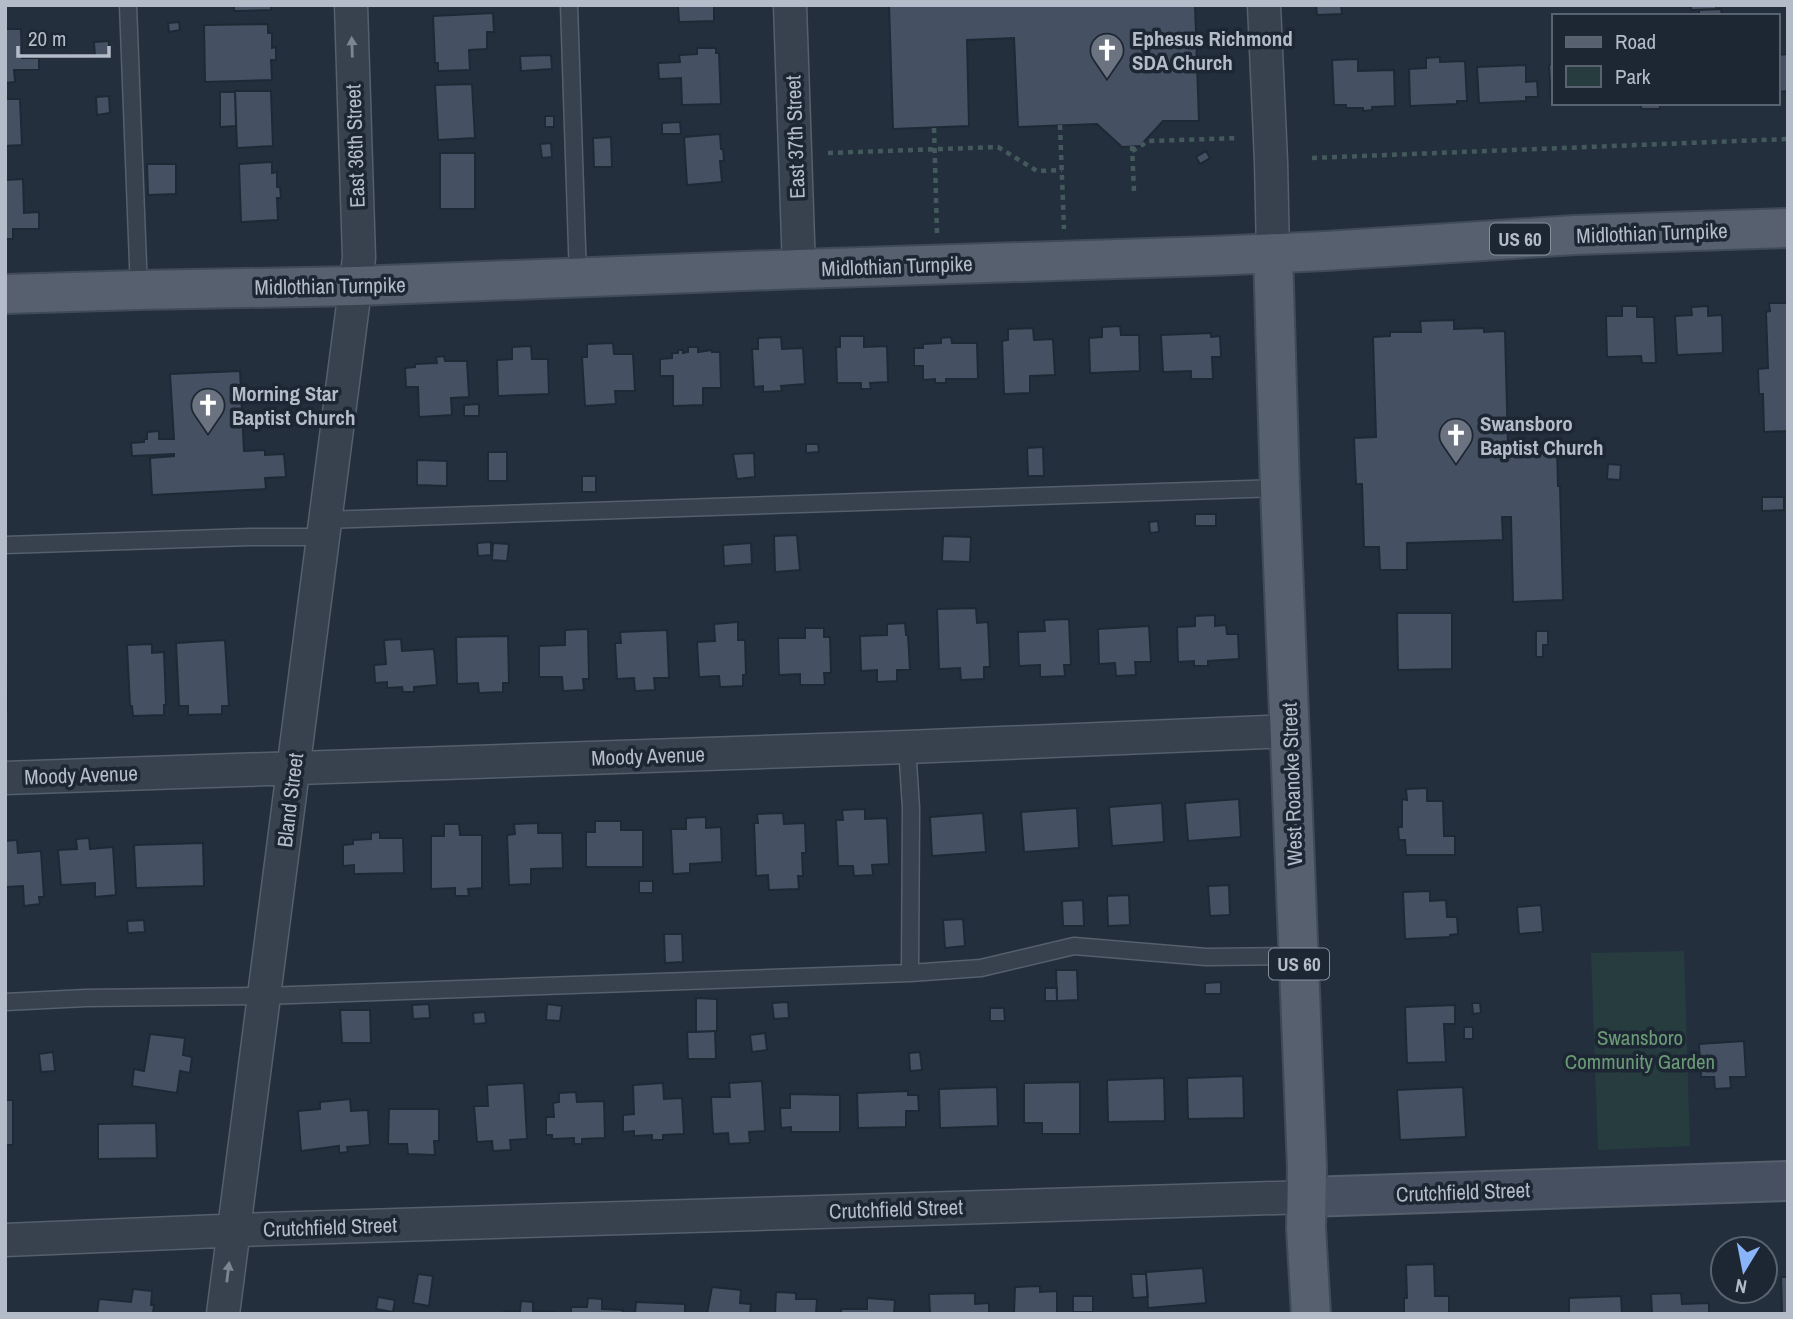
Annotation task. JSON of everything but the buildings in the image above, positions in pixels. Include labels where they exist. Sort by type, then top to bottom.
[{"type":"main road","name":"Midlothian Turnpike","points":[[5,294],[356,286],[1273,253],[1574,235],[1788,228]]},
{"type":"main road","name":"West Roanoke Street","points":[[1273,253],[1311,1314]]},
{"type":"street","name":"East 36th Street","points":[[351,5],[359,258],[356,286]]},
{"type":"street","name":"East 37th Street","points":[[790,5],[799,269]]},
{"type":"street","points":[[1264,5],[1273,253]]},
{"type":"street","name":"Bland Street","points":[[223,1314],[356,286]]},
{"type":"street","name":"Moody Avenue","points":[[5,778],[1290,732]]},
{"type":"street","name":"Crutchfield Street","points":[[5,1240],[1788,1181]]},
{"type":"lane","points":[[128,5],[139,290]]},
{"type":"lane","points":[[569,5],[578,278]]},
{"type":"lane","points":[[5,545],[250,537],[323,529],[1280,488]]},
{"type":"lane","points":[[907,747],[911,808],[910,973]]},
{"type":"lane","points":[[5,1002],[86,998],[264,996],[910,973],[981,968],[1074,946],[1206,957],[1298,956]]},
{"type":"path","points":[[1060,125],[1065,232]]},
{"type":"path","points":[[934,128],[937,238]]},
{"type":"path","points":[[1134,192],[1132,148],[1149,141],[1239,138]]},
{"type":"path","points":[[1312,158],[1788,139]]},
{"type":"path","points":[[828,153],[998,147],[1037,171],[1062,170]]},
{"type":"green space","name":"Swansboro Community Garden","points":[[1684,951],[1690,1146],[1598,1150],[1591,953]]},
{"type":"place","name":"Ephesus Richmond SDA Church","points":[[1107,80]]},
{"type":"place","name":"Morning Star Baptist Church","points":[[208,435]]},
{"type":"place","name":"Swansboro Baptist Church","points":[[1456,465]]}]
